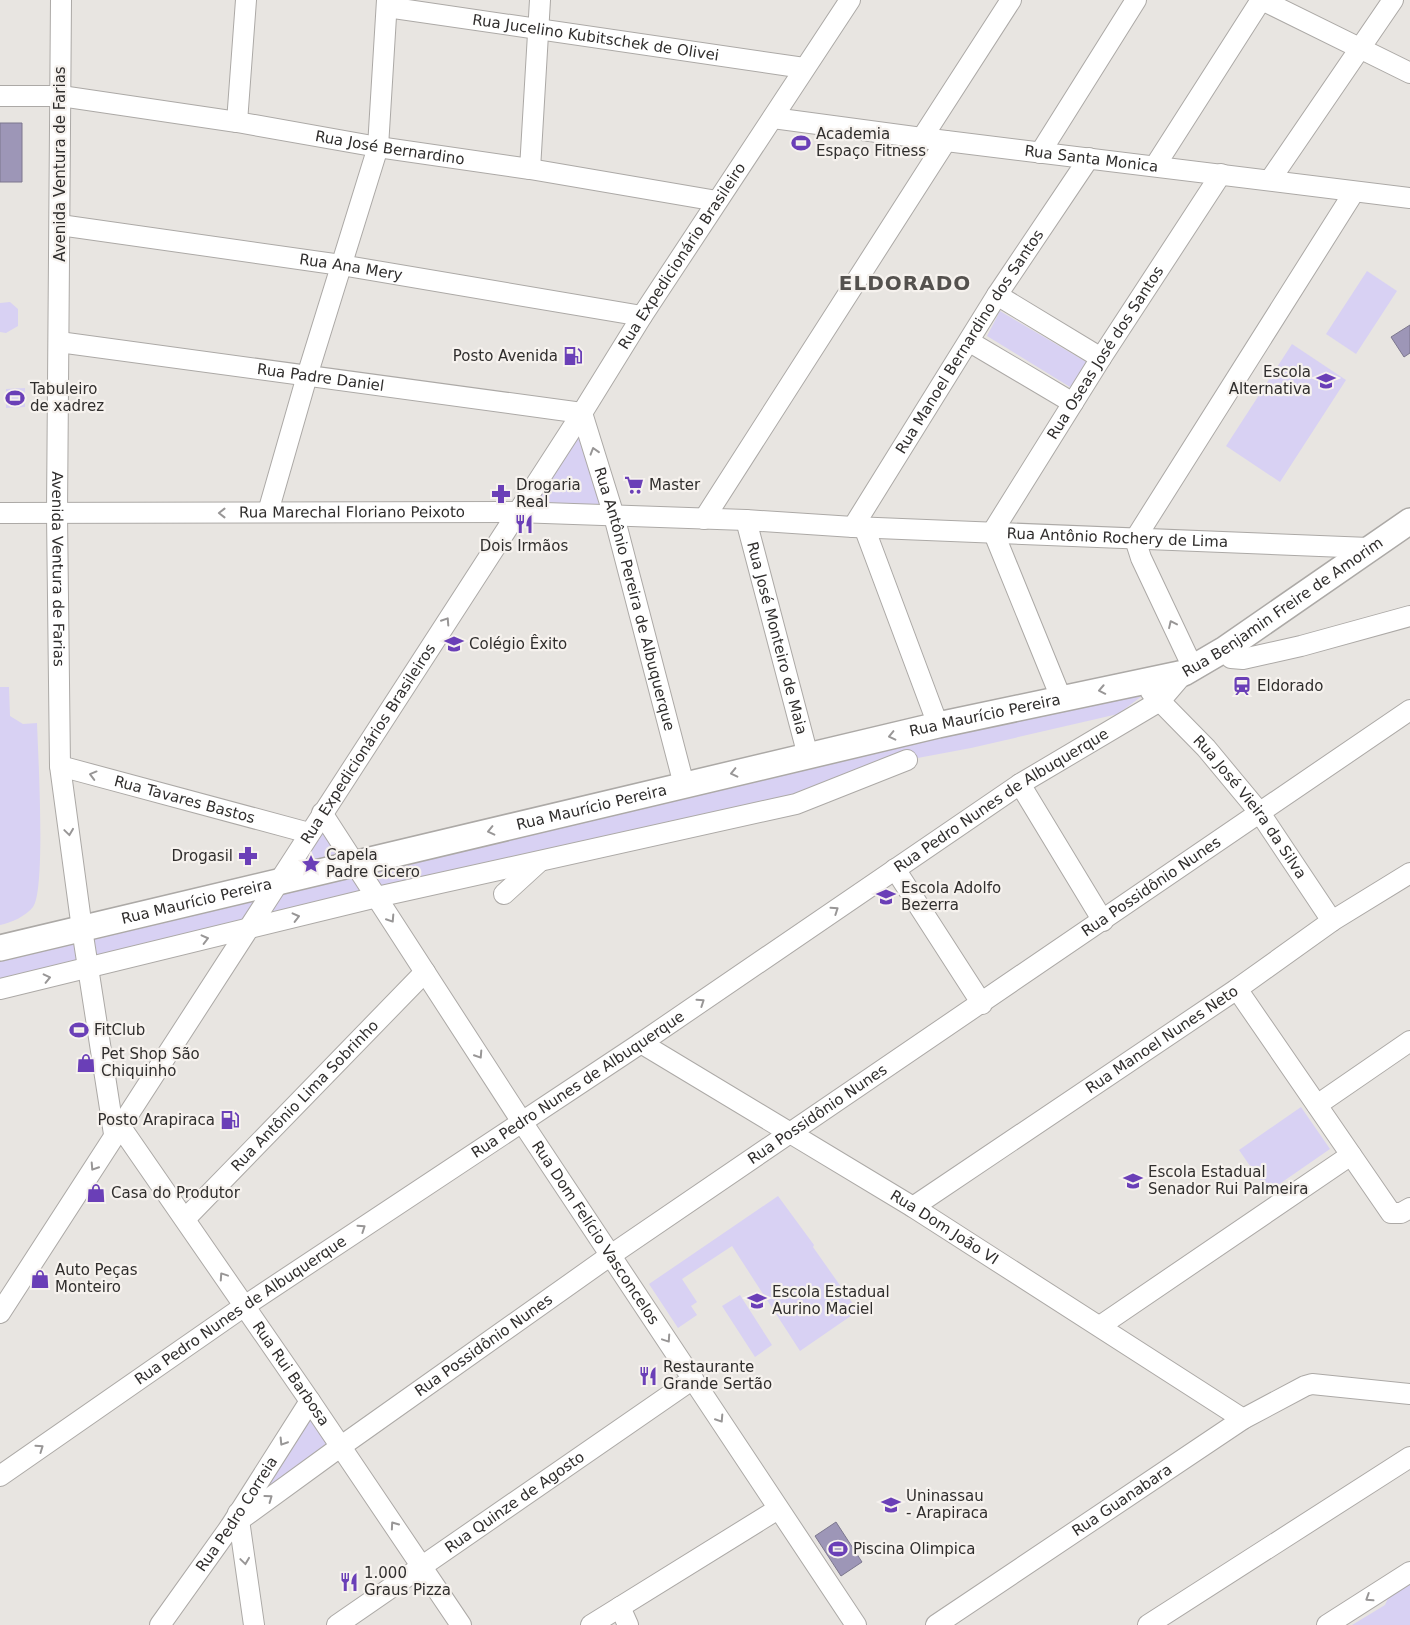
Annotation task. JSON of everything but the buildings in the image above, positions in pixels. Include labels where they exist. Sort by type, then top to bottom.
[{"type":"main road","name":"Rua Benjamin Freire de Amorim","points":[[1189,671],[1225,649],[1410,521]]},
{"type":"main road","name":"Rua Maurício Pereira","points":[[0,948],[808,756],[1061,698],[1189,671]]},
{"type":"street","name":"Avenida Ventura de Farias","points":[[61,0],[57,514],[60,766],[82,929],[117,1130]]},
{"type":"street","points":[[237,122],[246,0]]},
{"type":"street","points":[[530,169],[540,30],[540,0]]},
{"type":"street","name":"Rua Expedicionário Brasileiro","points":[[516,512],[582,413],[717,201],[850,0]]},
{"type":"street","points":[[922,138],[1011,0]]},
{"type":"street","points":[[1040,153],[1136,0]]},
{"type":"street","points":[[1155,166],[1261,0],[1410,74]]},
{"type":"street","points":[[1270,180],[1361,50],[1393,0]]},
{"type":"street","points":[[268,512],[306,376],[378,147],[387,4]]},
{"type":"street","name":"Rua Jucelino Kubitschek de Olivei","points":[[387,4],[540,30],[804,68]]},
{"type":"street","name":"Rua José Bernardino","points":[[0,96],[61,96],[237,122],[378,147],[530,169],[717,201]]},
{"type":"street","name":"Rua Santa Monica","points":[[773,118],[1354,192],[1408,192]]},
{"type":"street","points":[[704,520],[946,141]]},
{"type":"street","name":"Rua Manoel Bernardino dos Santos","points":[[859,527],[997,295],[1089,158]]},
{"type":"street","name":"Rua Oseas José dos Santos","points":[[993,531],[1221,174]]},
{"type":"street","points":[[1189,671],[1141,558],[1135,539],[1354,192]]},
{"type":"street","name":"Rua Ana Mery","points":[[60,224],[341,265],[642,316]]},
{"type":"street","points":[[997,295],[1102,358]]},
{"type":"street","name":"Rua Padre Daniel","points":[[59,342],[582,413]]},
{"type":"street","points":[[970,342],[1073,403]]},
{"type":"street","name":"Rua Antônio Pereira de Albuquerque","points":[[582,413],[614,516],[684,785]]},
{"type":"street","name":"Rua Marechal Floriano Peixoto","points":[[0,513],[516,512],[704,520]]},
{"type":"street","name":"Rua Expedicionários Brasileiros","points":[[0,1313],[516,512]]},
{"type":"street","name":"Rua Antônio Rochery de Lima","points":[[704,520],[746,520],[859,527],[993,531],[1135,539],[1369,548]]},
{"type":"street","name":"Rua José Monteiro de Maia","points":[[746,520],[808,756]]},
{"type":"street","points":[[859,527],[938,726]]},
{"type":"street","points":[[993,531],[1061,698]]},
{"type":"street","points":[[1225,649],[1231,658],[1243,659],[1301,646],[1410,616]]},
{"type":"street","name":"Rua Benjamin Freire de Amorim","points":[[1160,701],[1189,671]]},
{"type":"street","name":"Rua José Vieira da Silva","points":[[1143,682],[1206,748],[1260,813],[1332,921]]},
{"type":"street","name":"Rua Pedro Nunes de Albuquerque","points":[[0,1476],[243,1307],[641,1043],[1020,784],[1160,701]]},
{"type":"street","name":"Rua Possidônio Nunes","points":[[236,1520],[611,1255],[982,1004],[1410,710]]},
{"type":"street","points":[[0,989],[377,897],[796,804],[907,760]]},
{"type":"street","name":"Rua Tavares Bastos","points":[[60,766],[309,833]]},
{"type":"street","points":[[1020,784],[1102,920]]},
{"type":"street","name":"Rua Dom Felício Vasconcelos","points":[[322,813],[522,1122],[856,1625]]},
{"type":"street","points":[[504,894],[541,860]]},
{"type":"street","points":[[895,869],[982,1004]]},
{"type":"street","name":"Rua Manoel Nunes Neto","points":[[914,1207],[1237,989],[1332,921],[1410,873]]},
{"type":"street","name":"Rua Antônio Lima Sobrinho","points":[[185,1219],[425,972]]},
{"type":"street","points":[[1237,989],[1351,1155],[1402,1211]]},
{"type":"street","points":[[1317,1105],[1410,1041]]},
{"type":"street","name":"Rua Dom João VI","points":[[641,1043],[914,1207],[1244,1419]]},
{"type":"street","points":[[107,1078],[123,1093],[140,1095]]},
{"type":"street","name":"Rua Rui Barbosa","points":[[117,1130],[185,1219],[243,1307],[310,1401],[461,1625]]},
{"type":"street","points":[[1100,1326],[1351,1155]]},
{"type":"street","name":"Rua Quinze de Agosto","points":[[337,1625],[364,1616],[422,1565],[693,1379]]},
{"type":"street","name":"Rua Guanabara","points":[[936,1625],[1244,1419],[1312,1384],[1410,1394]]},
{"type":"street","name":"Rua Pedro Correia","points":[[166,1621],[236,1520],[310,1401]]},
{"type":"street","points":[[1148,1625],[1388,1469],[1410,1457]]},
{"type":"street","points":[[591,1625],[624,1616],[778,1509]]},
{"type":"street","points":[[236,1520],[254,1625]]},
{"type":"street","points":[[1327,1625],[1410,1572]]},
{"type":"shaded area","points":[[0,123],[22,123],[22,182],[0,182]]},
{"type":"shaded area","points":[[1367,271],[1397,291],[1356,354],[1326,334]]},
{"type":"shaded area","points":[[10,302],[18,309],[18,326],[6,333],[0,332],[0,303]]},
{"type":"shaded area","points":[[1000,311],[1088,363],[1070,387],[987,336]]},
{"type":"shaded area","points":[[1410,325],[1410,353],[1404,357],[1391,337]]},
{"type":"shaded area","points":[[1292,344],[1346,380],[1280,482],[1226,446]]},
{"type":"shaded area","name":"Tabuleiro de xadrez","points":[[25,388],[25,407],[6,408],[6,389]]},
{"type":"shaded area","points":[[580,423],[606,506],[529,503]]},
{"type":"shaded area","points":[[0,687],[9,687],[10,716],[23,724],[37,723],[40,849],[37,895],[33,907],[18,919],[0,925]]},
{"type":"shaded area","points":[[1150,690],[1118,714],[971,748],[907,760],[796,804],[0,989],[0,948],[276,883],[322,813],[355,863]]},
{"type":"shaded area","points":[[1301,1107],[1330,1149],[1268,1192],[1239,1150]]},
{"type":"shaded area","points":[[778,1196],[814,1245],[813,1247],[858,1311],[800,1351],[732,1246],[682,1279],[697,1302],[691,1306],[697,1315],[678,1328],[649,1284]]},
{"type":"shaded area","points":[[740,1295],[772,1345],[755,1357],[722,1306]]},
{"type":"shaded area","points":[[310,1401],[340,1447],[239,1520]]},
{"type":"shaded area","name":"Piscina Olimpica","points":[[836,1522],[862,1562],[841,1576],[815,1536]]},
{"type":"shaded area","points":[[1410,1582],[1410,1625],[1352,1625],[1385,1605],[1389,1596]]},
{"type":"place","name":"Academia Espaço Fitness","points":[[801,143]]},
{"type":"place","name":"Posto Avenida","points":[[573,356]]},
{"type":"place","name":"Escola Alternativa","points":[[1326,381]]},
{"type":"place","name":"Tabuleiro de xadrez","points":[[15,398]]},
{"type":"place","name":"Master","points":[[634,485]]},
{"type":"place","name":"Drogaria Real","points":[[501,494]]},
{"type":"place","name":"Dois Irmãos","points":[[524,524]]},
{"type":"place","name":"Colégio Êxito","points":[[454,644]]},
{"type":"place","name":"Eldorado","points":[[1242,686]]},
{"type":"place","name":"Drogasil","points":[[248,856]]},
{"type":"place","name":"Capela Padre Cicero","points":[[311,864]]},
{"type":"place","name":"Escola Adolfo Bezerra","points":[[886,897]]},
{"type":"place","name":"FitClub","points":[[79,1030]]},
{"type":"place","name":"Pet Shop São Chiquinho","points":[[86,1063]]},
{"type":"place","name":"Posto Arapiraca","points":[[230,1120]]},
{"type":"place","name":"Escola Estadual Senador Rui Palmeira","points":[[1133,1181]]},
{"type":"place","name":"Casa do Produtor","points":[[96,1193]]},
{"type":"place","name":"Auto Peças Monteiro","points":[[40,1279]]},
{"type":"place","name":"Escola Estadual Aurino Maciel","points":[[757,1301]]},
{"type":"place","name":"Restaurante Grande Sertão","points":[[648,1376]]},
{"type":"place","name":"Uninassau - Arapiraca","points":[[891,1505]]},
{"type":"place","name":"Piscina Olimpica","points":[[838,1549]]},
{"type":"place","name":"1.000 Graus Pizza","points":[[349,1582]]},
{"type":"district","name":"ELDORADO","points":[[905,283]]}]
